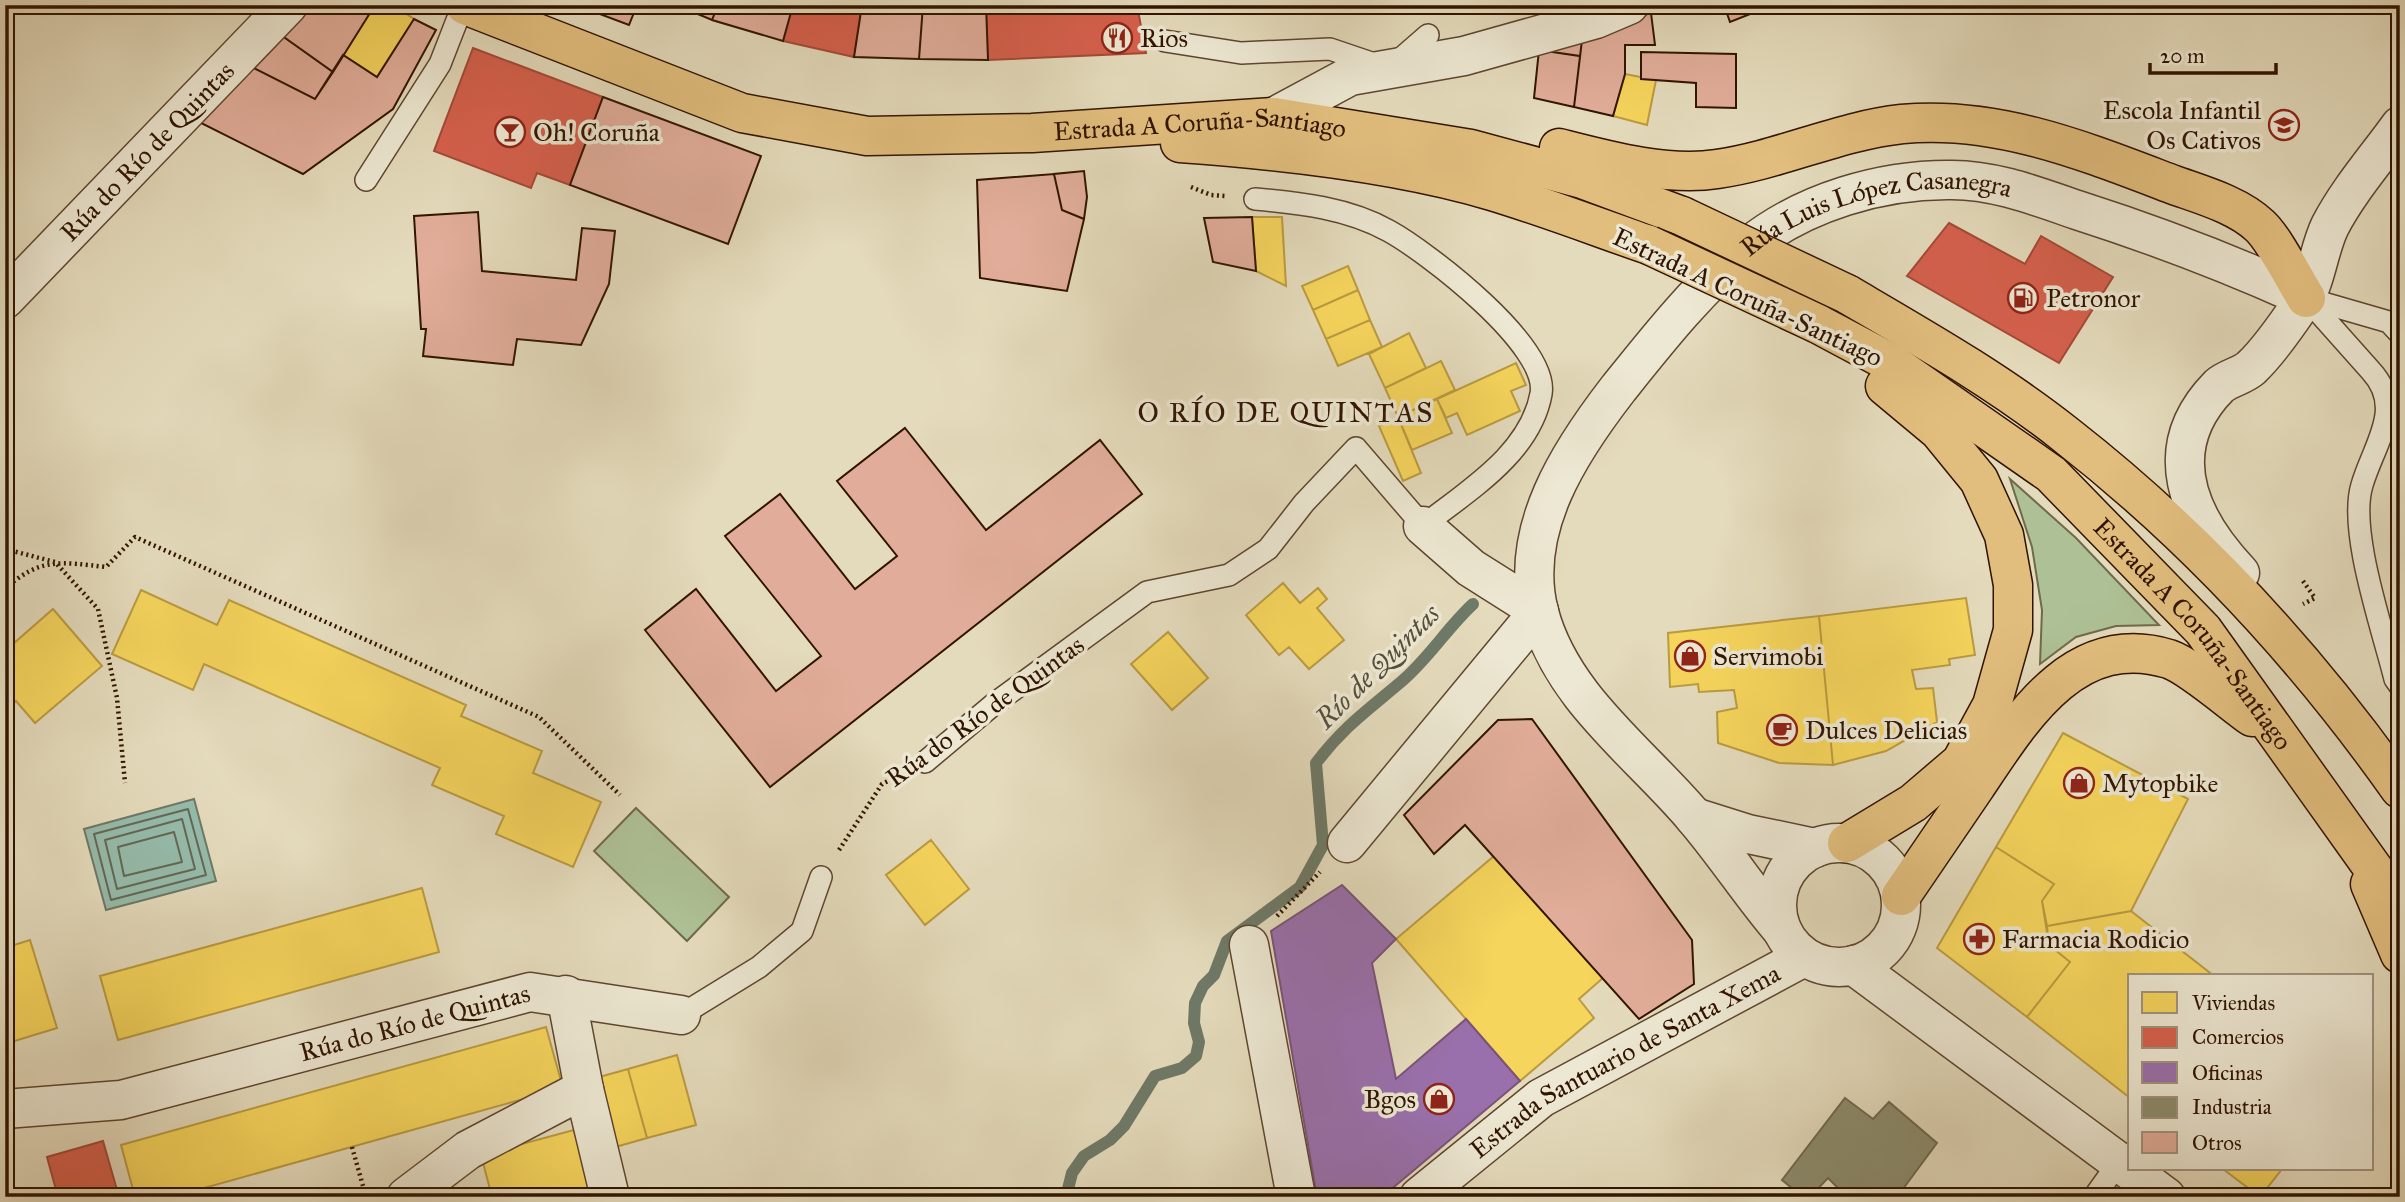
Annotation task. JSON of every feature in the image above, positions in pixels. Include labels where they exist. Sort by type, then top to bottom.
[{"type":"highway","name":"Estrada A Coruña-Santiago","points":[[464,5],[742,113],[867,136],[1032,133],[1273,117],[1471,149],[1582,179],[1682,216],[1847,294],[1952,356],[2064,433],[2135,491],[2204,553],[2348,715],[2400,789]]},
{"type":"highway","points":[[1273,117],[1389,121],[1494,133],[1608,160],[1661,168],[1714,170],[1855,133],[1902,124],[1956,122],[2006,129],[2099,156],[2223,203],[2261,226],[2306,298]]},
{"type":"highway","name":"Estrada A Coruña-Santiago","points":[[1032,133],[1237,147],[1420,174],[1492,191],[1645,254],[1811,333],[1894,364],[2051,474],[2203,630],[2355,839],[2400,906]]},
{"type":"highway","points":[[1811,333],[1878,380],[1939,430],[1979,480],[2004,535],[2013,585],[2013,630],[1992,705],[1961,762],[1913,803],[1831,845]]},
{"type":"highway","points":[[1901,896],[2022,718],[2049,690],[2080,666],[2129,651],[2172,660],[2277,734]]},
{"type":"highway","points":[[2355,839],[2378,908],[2400,954]]},
{"type":"street","name":"Rúa do Río de Quintas","points":[[8,292],[288,5]]},
{"type":"street","points":[[1273,117],[1350,76],[1464,56],[1596,19],[1629,5]]},
{"type":"street","points":[[2348,715],[2281,617],[2216,548],[2196,515],[2186,486],[2185,456],[2191,432],[2202,410],[2220,385],[2250,369],[2306,298],[2321,246],[2332,223],[2400,126]]},
{"type":"street","name":"Rúa Luis López Casanegra","points":[[1793,944],[1694,817],[1581,693],[1548,638],[1534,584],[1538,527],[1590,425],[1693,299],[1750,245],[1800,214],[1845,196],[1901,184],[1953,180],[2001,185],[2166,239],[2306,298]]},
{"type":"street","name":"Rúa do Río de Quintas","points":[[1423,526],[1471,568],[1539,611]]},
{"type":"street","points":[[1347,843],[1539,611]]},
{"type":"street","points":[[1694,817],[1748,834],[1867,848],[1883,860],[1895,877],[1901,896],[1901,915],[1895,933],[1885,947],[1853,965],[1828,965],[1793,944],[1777,912],[1778,892],[1785,873],[1798,858],[1831,845]]},
{"type":"street","name":"Estrada Santuario de Santa Xema","points":[[1419,1197],[1541,1098],[1793,944]]},
{"type":"street","points":[[1249,945],[1296,1197]]},
{"type":"street","points":[[1853,965],[2128,1169]]},
{"type":"street","name":"Rúa do Río de Quintas","points":[[5,1109],[121,1100],[530,992],[566,995],[681,1014]]},
{"type":"street","points":[[566,995],[584,1090],[610,1197]]},
{"type":"street","points":[[406,1197],[468,1150],[584,1090]]},
{"type":"street","points":[[2130,1170],[2166,1197]]},
{"type":"lane","points":[[366,180],[440,64],[464,5]]},
{"type":"lane","points":[[1165,41],[1241,53],[1330,49],[1388,69],[1428,35]]},
{"type":"lane","points":[[1255,199],[1317,204],[1388,230],[1466,285],[1502,322],[1532,360],[1542,391],[1530,425],[1506,459],[1423,526]]},
{"type":"lane","points":[[2306,298],[2389,321],[2400,334]]},
{"type":"lane","points":[[2306,298],[2371,371],[2384,381],[2393,396],[2391,426],[2362,485],[2358,514],[2395,679],[2400,686]]},
{"type":"lane","name":"Rúa do Río de Quintas","points":[[925,762],[995,704],[1147,592],[1229,575],[1268,549],[1304,503],[1356,448],[1423,526]]},
{"type":"lane","points":[[2375,597],[2400,641]]},
{"type":"lane","name":"Rúa do Río de Quintas","points":[[681,1014],[759,967],[802,931],[821,877]]},
{"type":"lane","points":[[2094,1197],[2119,1162]]},
{"type":"path","points":[[1188,185],[1211,195],[1255,199]]},
{"type":"path","points":[[5,549],[55,562],[106,568],[135,537],[539,717],[620,795]]},
{"type":"path","points":[[5,589],[25,572],[55,562]]},
{"type":"path","points":[[55,562],[98,608],[117,698],[125,783]]},
{"type":"path","name":"Rúa do Río de Quintas","points":[[821,877],[882,784],[925,762]]},
{"type":"path","points":[[1249,945],[1347,843]]},
{"type":"path","points":[[352,1147],[366,1197]]},
{"type":"shaded area","points":[[2010,479],[2076,538],[2159,625],[2116,626],[2076,637],[2040,664],[2042,610],[2032,547]]},
{"type":"shaded area","points":[[636,808],[729,897],[687,941],[594,851]]},
{"type":"water","points":[[194,799],[216,881],[106,910],[84,829]]},
{"type":"building: Viviendas","points":[[375,5],[393,5],[414,19],[377,77],[343,55]]},
{"type":"building: Viviendas","points":[[1625,74],[1656,80],[1647,125],[1613,116]]},
{"type":"building: Viviendas","points":[[1252,217],[1282,217],[1286,286],[1256,271]]},
{"type":"building: Viviendas","points":[[1348,266],[1358,290],[1313,310],[1302,286]]},
{"type":"building: Viviendas","points":[[1358,290],[1370,320],[1326,339],[1313,310]]},
{"type":"building: Viviendas","points":[[1370,320],[1382,347],[1338,366],[1326,339]]},
{"type":"building: Viviendas","points":[[1409,333],[1426,368],[1385,388],[1369,354]]},
{"type":"building: Viviendas","points":[[1441,361],[1455,390],[1398,417],[1385,388]]},
{"type":"building: Viviendas","points":[[1516,363],[1526,385],[1511,391],[1520,411],[1467,435],[1457,413],[1446,418],[1437,399]]},
{"type":"building: Viviendas","points":[[1437,399],[1452,433],[1412,450],[1398,417]]},
{"type":"building: Viviendas","points":[[1398,417],[1421,473],[1403,481],[1379,426]]},
{"type":"building: Viviendas","points":[[1283,583],[1300,603],[1318,588],[1327,599],[1317,608],[1344,640],[1309,669],[1289,647],[1279,655],[1246,615]]},
{"type":"building: Viviendas","points":[[141,590],[217,625],[229,600],[466,705],[461,716],[542,751],[533,773],[601,802],[573,867],[496,834],[504,816],[432,785],[440,768],[204,664],[193,690],[112,654]]},
{"type":"building: Viviendas","points":[[1966,598],[1975,655],[1949,659],[1950,665],[1912,670],[1916,689],[1933,688],[1937,722],[1886,751],[1833,765],[1819,616]]},
{"type":"building: Viviendas","points":[[53,609],[102,666],[35,723],[16,701],[5,711],[5,651]]},
{"type":"building: Viviendas","points":[[1819,616],[1833,765],[1779,763],[1718,743],[1717,712],[1737,708],[1734,690],[1699,692],[1698,684],[1670,687],[1668,633]]},
{"type":"building: Viviendas","points":[[1168,632],[1208,678],[1172,710],[1131,664]]},
{"type":"building: Viviendas","points":[[2063,733],[2188,799],[2131,911],[2047,926],[2042,901],[2054,884],[1996,847]]},
{"type":"building: Viviendas","points":[[931,840],[969,889],[925,925],[886,875]]},
{"type":"building: Viviendas","points":[[1996,847],[2054,884],[2042,901],[2049,945],[2070,962],[2027,1017],[1937,948]]},
{"type":"building: Viviendas","points":[[1494,856],[1603,978],[1579,999],[1594,1018],[1520,1081],[1396,939]]},
{"type":"building: Viviendas","points":[[422,888],[439,952],[118,1040],[100,976]]},
{"type":"building: Viviendas","points":[[2131,911],[2211,974],[2128,974],[2128,1096],[2027,1017],[2070,962],[2049,945],[2047,926]]},
{"type":"building: Viviendas","points":[[5,918],[14,945],[30,940],[57,1028],[5,1044]]},
{"type":"building: Viviendas","points":[[546,1027],[563,1088],[172,1197],[135,1197],[121,1145]]},
{"type":"building: Viviendas","points":[[677,1055],[696,1125],[647,1138],[628,1069]]},
{"type":"building: Viviendas","points":[[628,1069],[647,1138],[612,1148],[592,1079]]},
{"type":"building: Viviendas","points":[[574,1130],[590,1190],[563,1197],[492,1197],[481,1155]]},
{"type":"building: Viviendas","points":[[2224,1170],[2281,1170],[2260,1197]]},
{"type":"building: Comercios","points":[[793,5],[862,5],[854,57],[783,41]]},
{"type":"building: Comercios","points":[[986,5],[1137,5],[1146,53],[988,60]]},
{"type":"building: Comercios","points":[[473,48],[603,97],[570,185],[537,173],[531,188],[434,151]]},
{"type":"building: Comercios","name":"Petronor","points":[[1949,223],[2025,264],[2041,236],[2113,277],[2059,363],[1907,276]]},
{"type":"building: Comercios","points":[[103,1141],[119,1197],[58,1197],[47,1157]]},
{"type":"building: Oficinas","points":[[1342,885],[1396,939],[1372,963],[1396,1079],[1466,1019],[1520,1081],[1382,1197],[1317,1197],[1271,931]]},
{"type":"building: Industria","points":[[1845,1098],[1873,1119],[1889,1102],[1937,1143],[1897,1197],[1847,1197],[1828,1178],[1810,1197],[1803,1197],[1782,1180]]},
{"type":"building: Otros","points":[[307,5],[375,5],[333,72],[281,35]]},
{"type":"building: Otros","points":[[591,5],[637,5],[629,25],[589,10]]},
{"type":"building: Otros","points":[[676,5],[718,5],[712,20]]},
{"type":"building: Otros","points":[[718,5],[793,5],[783,41],[712,20]]},
{"type":"building: Otros","points":[[862,5],[923,5],[919,59],[854,57]]},
{"type":"building: Otros","points":[[923,5],[986,5],[988,60],[919,59]]},
{"type":"building: Otros","points":[[1724,5],[1773,5],[1730,22]]},
{"type":"building: Otros","points":[[1651,13],[1655,45],[1625,45],[1625,74],[1613,116],[1574,107],[1583,32]]},
{"type":"building: Otros","points":[[414,19],[436,30],[393,109],[303,174],[201,123],[252,67],[315,99],[343,55],[377,77]]},
{"type":"building: Otros","points":[[1583,32],[1580,56],[1539,50]]},
{"type":"building: Otros","points":[[281,35],[333,72],[315,99],[252,67]]},
{"type":"building: Otros","points":[[1539,50],[1580,56],[1574,107],[1534,98]]},
{"type":"building: Otros","points":[[1641,52],[1736,54],[1736,108],[1696,107],[1696,83],[1641,79]]},
{"type":"building: Otros","points":[[603,97],[761,156],[728,244],[570,185]]},
{"type":"building: Otros","points":[[1084,171],[1087,197],[1084,219],[1062,210],[1054,174]]},
{"type":"building: Otros","points":[[1054,174],[1062,210],[1084,219],[1067,291],[980,278],[977,180]]},
{"type":"building: Otros","points":[[478,212],[482,271],[576,280],[582,228],[615,231],[609,284],[581,345],[517,339],[513,365],[423,356],[426,329],[421,329],[414,216]]},
{"type":"building: Otros","points":[[1252,217],[1256,271],[1213,262],[1204,218]]},
{"type":"building: Otros","points":[[905,428],[986,530],[1100,440],[1142,494],[770,787],[645,630],[696,589],[776,691],[821,656],[725,536],[780,494],[855,589],[897,556],[837,481]]},
{"type":"building: Otros","points":[[1532,719],[1692,940],[1694,984],[1639,1019],[1465,825],[1434,854],[1404,815],[1498,720]]},
{"type":"waterway","name":"Río de Quintas","points":[[1066,1197],[1072,1173],[1084,1156],[1110,1140],[1124,1126],[1155,1076],[1182,1068],[1196,1056],[1199,1042],[1194,1023],[1195,1003],[1203,986],[1214,975],[1227,941],[1300,887],[1323,845],[1316,763],[1347,728],[1412,672],[1473,604]]},
{"type":"place","name":"Rios","points":[[1117,38]]},
{"type":"place","name":"Escola Infantil Os Cativos","points":[[2284,125]]},
{"type":"place","name":"Oh! Coruña","points":[[510,132]]},
{"type":"place","name":"Petronor","points":[[2023,298]]},
{"type":"place","name":"Servimobi","points":[[1690,656]]},
{"type":"place","name":"Dulces Delicias","points":[[1782,730]]},
{"type":"place","name":"Mytopbike","points":[[2079,783]]},
{"type":"place","name":"Farmacia Rodicio","points":[[1979,939]]},
{"type":"place","name":"Bgos","points":[[1439,1099]]},
{"type":"district","name":"O RÍO DE QUINTAS","points":[[1286,412]]}]
